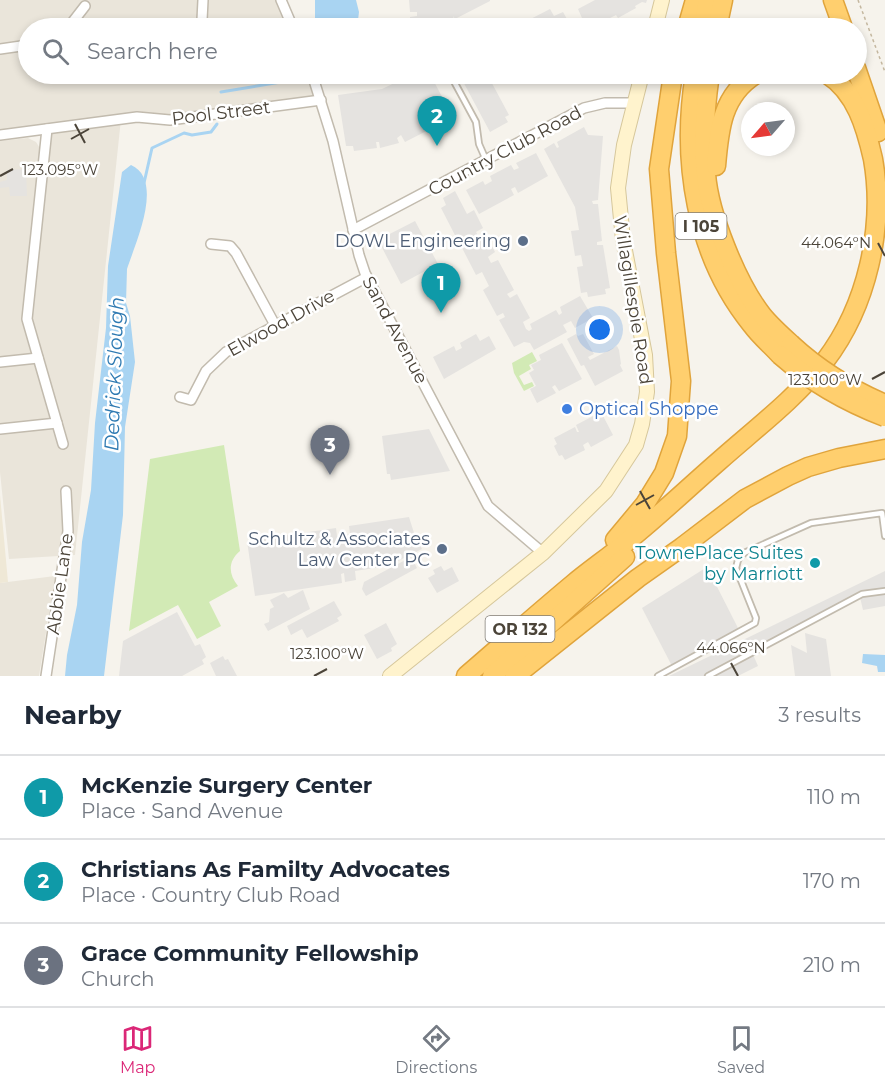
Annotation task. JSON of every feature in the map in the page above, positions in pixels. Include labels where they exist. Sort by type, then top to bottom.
[{"type":"highway","points":[[690,18],[695,0]]},
{"type":"highway","points":[[705,18],[708,0]]},
{"type":"highway","points":[[719,18],[723,0]]},
{"type":"highway","points":[[833,0],[839,18]]},
{"type":"highway","points":[[574,583],[645,504],[664,473],[677,436],[681,381],[659,169],[672,84]]},
{"type":"highway","name":"I 105","points":[[693,84],[690,105],[691,178],[702,231],[726,285],[752,325],[785,350],[847,386],[885,404]]},
{"type":"highway","name":"I 105","points":[[709,84],[705,108],[706,176],[720,230],[739,278],[785,350],[820,386],[885,417]]},
{"type":"highway","points":[[720,230],[716,171],[719,129],[731,99],[742,84]]},
{"type":"highway","points":[[574,583],[630,539],[794,395],[825,361],[859,302],[874,247],[878,206],[875,168],[867,134],[854,103],[840,84]]},
{"type":"highway","points":[[862,84],[878,130],[885,163]]},
{"type":"highway","points":[[492,676],[818,385],[859,327],[869,306],[885,253]]},
{"type":"highway","points":[[515,676],[638,578],[745,499],[788,476],[838,458],[883,449]]},
{"type":"highway","points":[[535,676],[643,585],[682,547]]},
{"type":"highway","name":"OR 132","points":[[466,676],[574,583]]},
{"type":"street","points":[[202,18],[203,0]]},
{"type":"street","points":[[281,0],[289,18]]},
{"type":"street","points":[[658,18],[662,0]]},
{"type":"street","points":[[76,18],[86,6]]},
{"type":"street","points":[[0,49],[18,46]]},
{"type":"street","name":"Sand Avenue","points":[[315,84],[333,141],[359,255],[367,277],[488,506],[543,553]]},
{"type":"street","points":[[634,103],[639,84]]},
{"type":"street","name":"Pool Street","points":[[0,135],[137,117],[170,120],[321,100]]},
{"type":"street","name":"Country Club Road","points":[[353,230],[589,106],[605,103],[634,103]]},
{"type":"street","name":"Willagillespie Road","points":[[390,676],[543,553],[606,491],[636,445],[647,392],[645,355],[623,240],[618,188],[634,103]]},
{"type":"street","points":[[47,129],[27,319],[63,444]]},
{"type":"street","points":[[211,244],[230,246],[236,253],[275,325]]},
{"type":"street","name":"Elwood Drive","points":[[180,397],[191,400],[199,382],[215,361],[226,352],[367,277]]},
{"type":"street","points":[[0,362],[38,358]]},
{"type":"street","points":[[0,429],[57,423]]},
{"type":"street","name":"Abbie Lane","points":[[46,676],[68,531],[66,491]]},
{"type":"lane","points":[[455,84],[476,122],[478,144],[486,160]]},
{"type":"lane","points":[[658,676],[755,623],[756,618],[736,568],[738,560],[744,553],[811,523],[882,513],[885,536]]},
{"type":"lane","points":[[708,676],[862,594],[885,591]]},
{"type":"path","points":[[858,0],[865,18]]},
{"type":"path","points":[[867,24],[885,72]]},
{"type":"shaded area","points":[[0,0],[281,0],[289,18],[18,18],[18,84],[315,84],[321,100],[170,120],[121,119],[75,555],[9,559],[0,472],[0,141],[28,138],[36,142],[41,150],[22,318],[23,322],[27,322],[47,129],[0,135]]},
{"type":"shaded area","points":[[409,0],[490,0],[457,18],[453,16],[454,18],[410,18],[417,16],[417,12],[410,12]]},
{"type":"shaded area","points":[[595,0],[647,0],[646,3],[642,2],[618,18],[616,15],[610,18],[582,18],[578,9]]},
{"type":"shaded area","points":[[550,9],[554,16],[563,12],[566,18],[533,18]]},
{"type":"shaded area","points":[[392,84],[435,84],[448,108],[445,110],[450,119],[405,142],[401,135],[397,138],[399,143],[380,148],[379,142],[376,142],[377,148],[354,151],[353,146],[346,146],[338,95],[382,89]]},
{"type":"shaded area","points":[[464,84],[492,84],[509,115],[505,117],[508,122],[490,132]]},
{"type":"shaded area","points":[[584,127],[588,135],[603,136],[598,200],[592,201],[593,204],[598,204],[602,241],[597,242],[597,245],[603,245],[610,288],[605,289],[606,294],[588,297],[587,292],[581,293],[577,267],[583,266],[581,255],[575,256],[571,231],[579,230],[575,207],[544,149],[554,143],[557,148],[559,147],[557,142]]},
{"type":"shaded area","points":[[536,153],[548,176],[518,193],[515,187],[511,189],[514,195],[479,214],[466,190],[483,181],[485,185],[492,181],[490,176],[511,165],[514,170],[519,168],[516,163]]},
{"type":"shaded area","points":[[26,169],[27,196],[10,196],[9,187],[0,188],[0,182],[7,180],[7,170]]},
{"type":"shaded area","points":[[455,191],[467,214],[474,210],[483,228],[476,232],[481,241],[488,238],[495,252],[488,257],[491,263],[498,260],[514,290],[507,294],[510,298],[517,294],[530,318],[523,322],[526,329],[529,331],[532,329],[530,324],[556,310],[559,315],[562,313],[560,307],[580,296],[593,318],[575,328],[571,321],[563,325],[567,332],[534,350],[530,343],[524,342],[514,347],[499,320],[505,317],[503,313],[497,316],[483,290],[489,286],[482,272],[476,275],[460,244],[465,241],[464,238],[458,241],[441,208],[446,205],[443,198]]},
{"type":"shaded area","points":[[415,221],[438,264],[401,284],[378,240]]},
{"type":"shaded area","points":[[476,334],[480,341],[489,336],[496,349],[444,379],[433,357],[454,346],[456,351],[462,348],[460,343]]},
{"type":"shaded area","points":[[576,334],[578,336],[583,334],[594,354],[588,357],[590,360],[617,346],[623,371],[595,386],[567,339]]},
{"type":"shaded area","points":[[562,343],[582,379],[559,391],[555,385],[552,387],[556,393],[537,403],[530,389],[536,386],[529,373],[534,370],[531,365],[541,360],[539,355]]},
{"type":"shaded area","points":[[601,412],[613,435],[591,447],[588,442],[583,445],[585,450],[565,460],[562,455],[559,456],[554,446],[557,444],[554,438],[575,427],[579,432],[576,425]]},
{"type":"shaded area","points":[[429,429],[450,471],[391,480],[390,474],[387,474],[382,436]]},
{"type":"shaded area","points":[[0,495],[8,582],[0,583]]},
{"type":"shaded area","points":[[409,517],[422,549],[388,566],[355,571],[356,580],[345,582],[344,573],[341,574],[342,583],[255,596],[247,541],[336,528],[337,536],[350,534],[349,526]]},
{"type":"shaded area","points":[[411,557],[417,568],[366,596],[362,589],[364,582]]},
{"type":"shaded area","points":[[441,566],[444,571],[452,567],[459,581],[437,593],[428,578],[435,574],[433,570]]},
{"type":"shaded area","points":[[707,567],[740,632],[673,668],[642,608]]},
{"type":"shaded area","points":[[885,571],[885,606],[863,610],[859,593],[751,650],[758,666],[738,676],[669,676]]},
{"type":"shaded area","points":[[55,576],[39,676],[0,676],[0,583]]},
{"type":"shaded area","points":[[303,590],[310,609],[268,631],[264,624],[269,622],[270,609],[274,607],[270,600],[284,593],[288,598]]},
{"type":"shaded area","points":[[334,601],[342,615],[337,618],[339,621],[307,638],[302,629],[291,635],[287,626]]},
{"type":"shaded area","points":[[177,612],[195,646],[200,644],[206,657],[202,660],[204,664],[182,676],[119,676],[123,641]]},
{"type":"shaded area","points":[[386,623],[397,644],[391,648],[392,651],[377,659],[364,635]]},
{"type":"shaded area","points":[[805,633],[826,639],[831,676],[795,676],[791,645],[807,653]]},
{"type":"shaded area","points":[[223,656],[225,660],[228,659],[237,676],[216,676],[210,663]]},
{"type":"green space","points":[[532,352],[537,361],[529,365],[531,369],[519,376],[524,385],[532,382],[534,386],[524,391],[514,373],[512,363]]},
{"type":"green space","points":[[224,445],[240,551],[231,563],[232,577],[238,586],[209,602],[221,626],[197,639],[178,605],[129,631],[150,459]]},
{"type":"water","points":[[315,0],[356,0],[358,18],[315,18]]},
{"type":"water","name":"Dedrick Slough","points":[[131,165],[141,173],[146,184],[147,198],[141,229],[127,269],[126,303],[130,316],[135,362],[125,427],[123,515],[104,676],[65,676],[77,605],[82,542],[91,490],[95,423],[106,328],[108,266],[122,172]]},
{"type":"water","points":[[863,654],[885,655],[885,672],[878,672],[877,666],[862,663]]},
{"type":"waterway","name":"Dedrick Slough","points":[[221,92],[269,84]]},
{"type":"waterway","name":"Dedrick Slough","points":[[144,183],[152,148],[184,133],[192,135],[211,132],[217,124]]},
{"type":"place","name":"Christians As Familty Advocates","points":[[437,146]]},
{"type":"place","name":"DOWL Engineering","points":[[523,241]]},
{"type":"place","name":"McKenzie Surgery Center","points":[[441,313]]},
{"type":"place","name":"Optical Shoppe","points":[[567,409]]},
{"type":"place","name":"Grace Community Fellowship","points":[[330,475]]},
{"type":"place","name":"Schultz & Associates Law Center PC","points":[[442,549]]},
{"type":"place","name":"TownePlace Suites by Marriott","points":[[815,563]]}]
